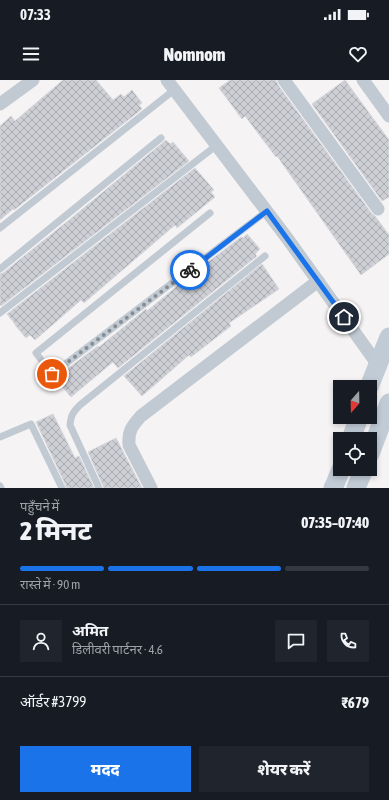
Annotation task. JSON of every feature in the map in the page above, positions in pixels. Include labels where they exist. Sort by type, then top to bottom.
[{"type":"street","points":[[0,104],[33,80]]},
{"type":"street","points":[[284,80],[378,209]]},
{"type":"street","points":[[363,80],[389,116]]},
{"type":"street","points":[[170,85],[267,211],[378,364]]},
{"type":"street","points":[[151,488],[130,445],[130,430],[135,422],[318,281]]},
{"type":"street","points":[[372,380],[389,337]]},
{"type":"street","points":[[377,435],[389,403]]},
{"type":"street","points":[[333,488],[338,476]]},
{"type":"street","points":[[356,488],[361,476]]},
{"type":"lane","points":[[0,228],[170,85]]},
{"type":"lane","points":[[0,270],[161,138]]},
{"type":"lane","points":[[0,313],[217,145]]},
{"type":"lane","points":[[210,213],[36,353],[52,374],[267,211]]},
{"type":"lane","points":[[99,488],[70,425],[73,412],[265,256]]},
{"type":"lane","points":[[0,437],[31,424],[62,488]]},
{"type":"building","points":[[63,80],[96,80],[113,100],[121,94],[124,97],[132,90],[142,103],[139,105],[142,109],[0,220],[0,126],[11,116],[15,121]]},
{"type":"building","points":[[230,80],[276,80],[278,85],[372,214],[389,235],[389,254],[361,275],[277,156],[276,157],[245,116],[242,119],[219,88]]},
{"type":"building","points":[[345,80],[389,140],[389,197],[382,201],[312,104]]},
{"type":"building","points":[[166,140],[170,144],[173,142],[189,161],[1,306],[0,305],[0,274],[74,216]]},
{"type":"building","points":[[195,168],[214,190],[211,192],[215,197],[177,228],[175,225],[84,303],[81,300],[35,340],[30,335],[26,338],[7,314]]},
{"type":"building","points":[[247,234],[260,249],[255,254],[257,256],[118,368],[113,362],[71,397],[59,383],[64,380],[59,375],[98,346],[99,347],[146,309],[147,311],[182,282]]},
{"type":"building","points":[[262,264],[279,289],[229,323],[231,326],[191,357],[189,355],[142,396],[124,376]]},
{"type":"building","points":[[53,414],[75,458],[79,456],[94,488],[67,488],[36,422]]},
{"type":"building","points":[[116,438],[142,488],[104,488],[88,452]]},
{"type":"way so far","points":[[52,374],[190,270]]},
{"type":"route","points":[[190,270],[267,211],[344,317]]}]
